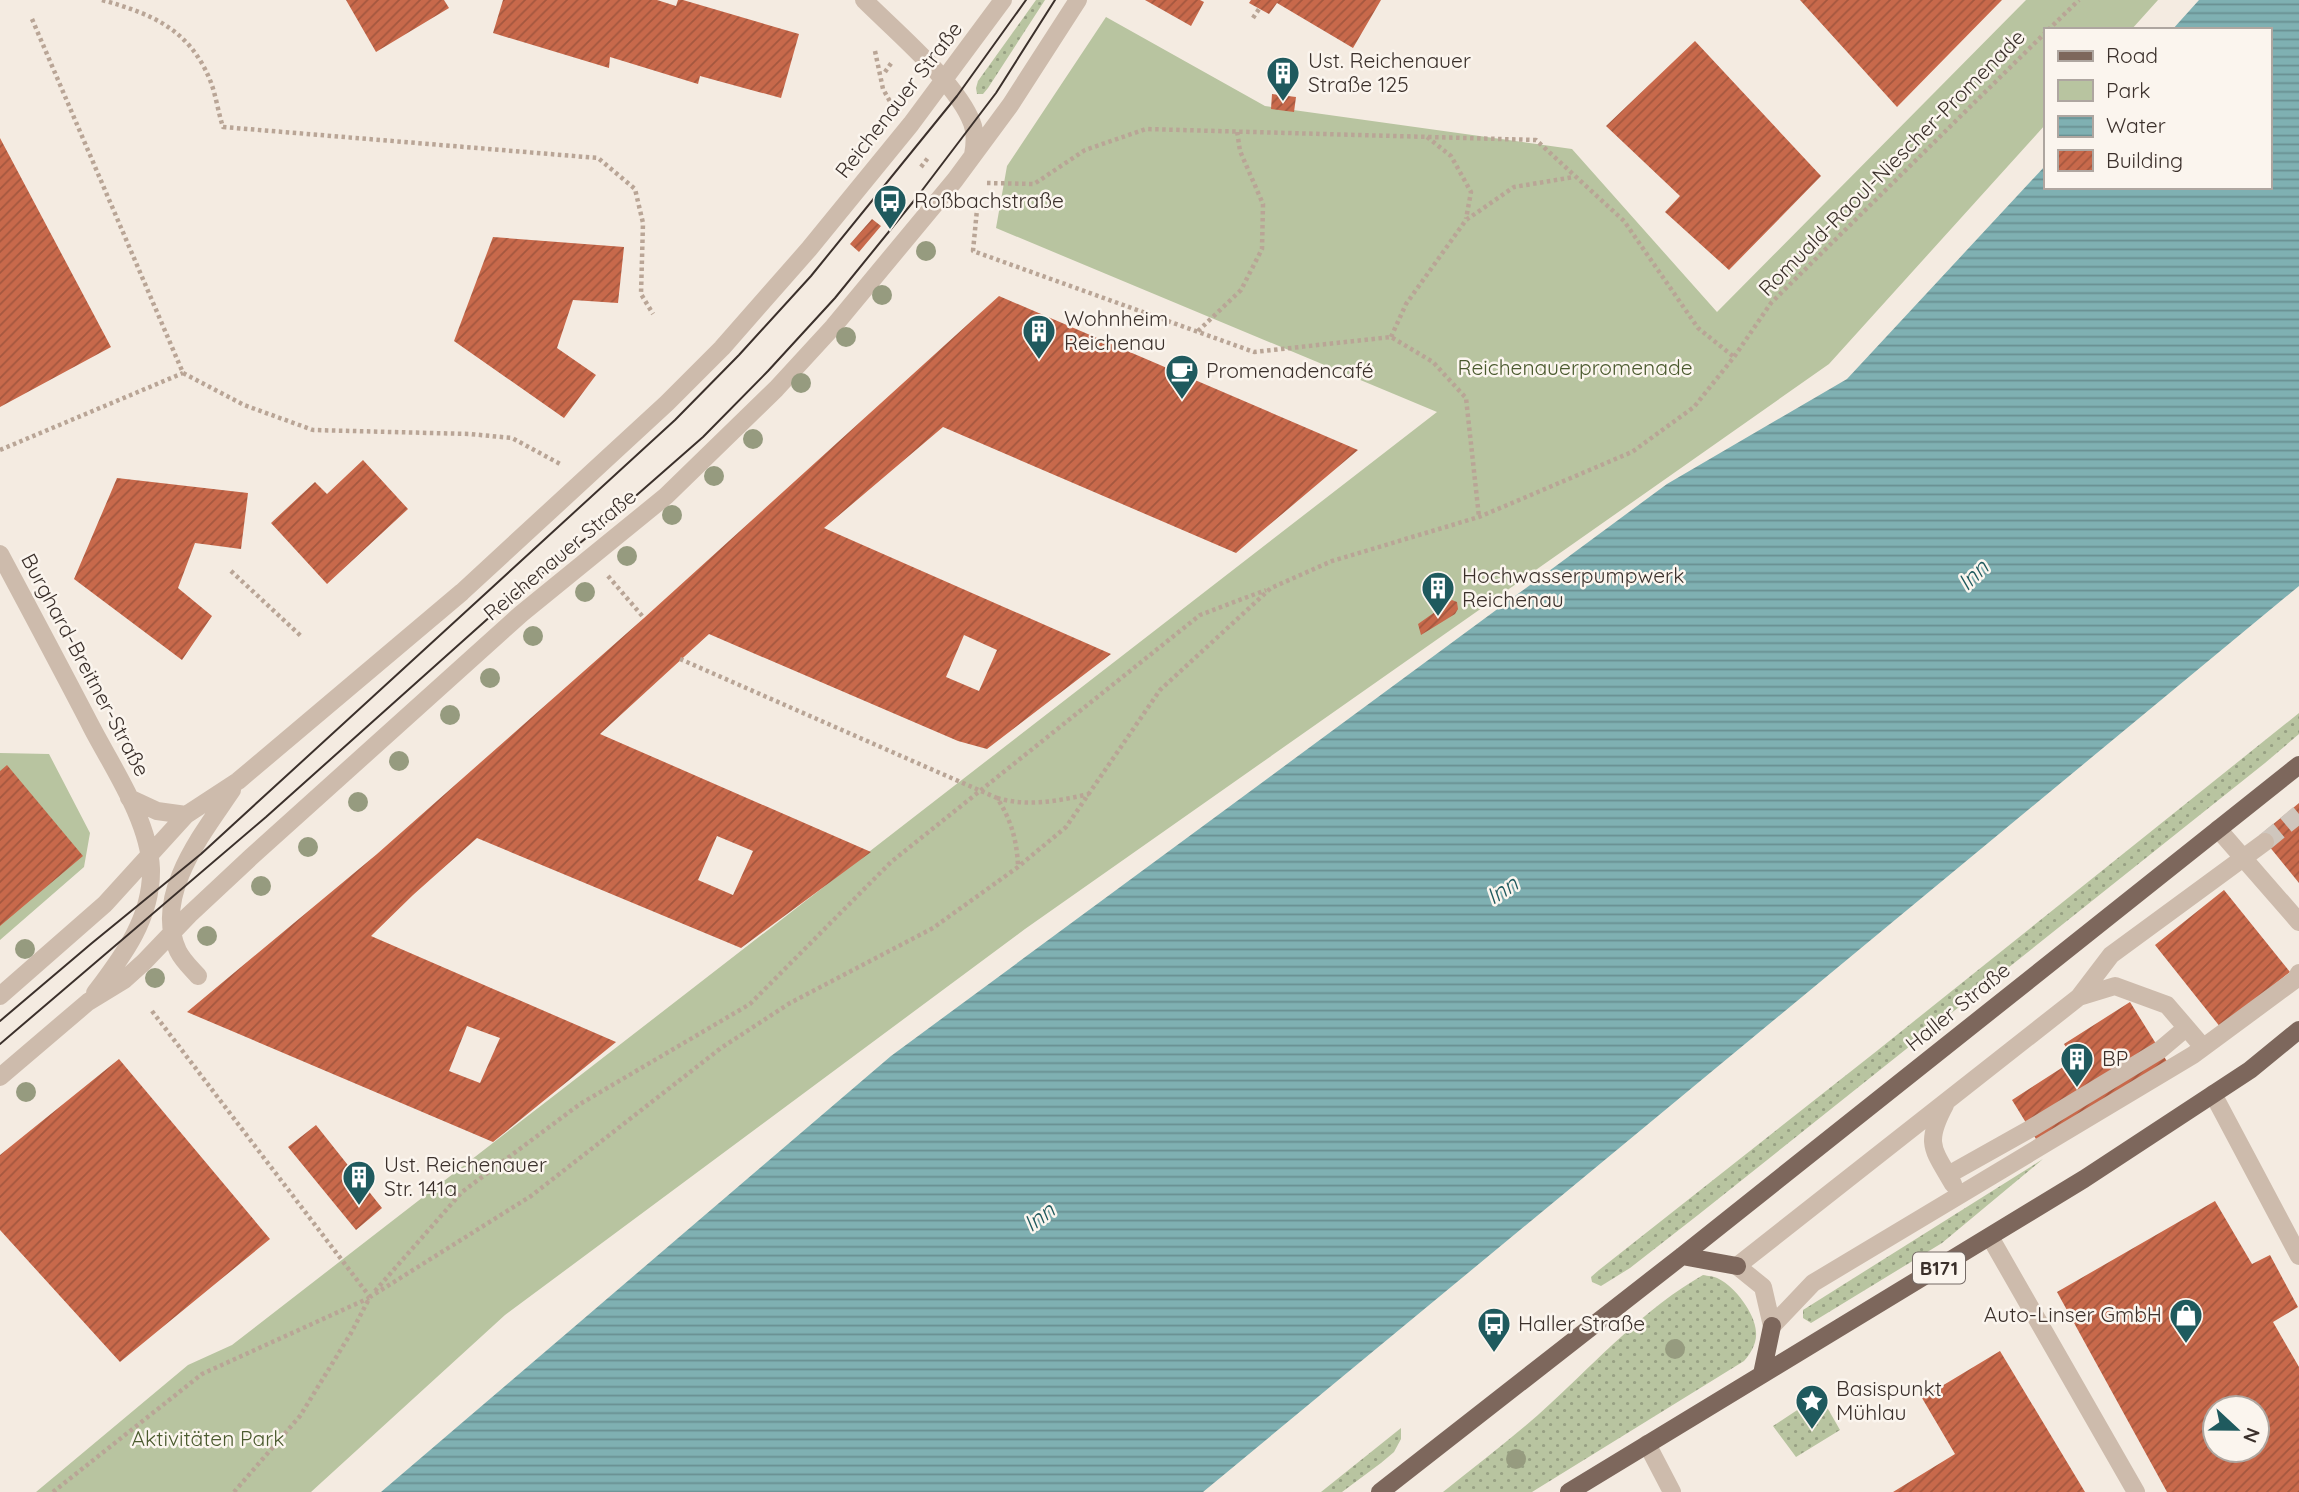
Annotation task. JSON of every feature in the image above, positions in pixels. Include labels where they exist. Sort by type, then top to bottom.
[{"type":"main road","name":"Haller Straße","points":[[1380,1492],[1682,1256],[2299,765]]},
{"type":"main road","name":"B171","points":[[1569,1492],[1990,1237],[2250,1070],[2299,1030]]},
{"type":"main road","points":[[1682,1256],[1737,1266]]},
{"type":"main road","points":[[1762,1374],[1772,1326]]},
{"type":"street","points":[[864,0],[944,81],[966,110],[973,124],[973,155]]},
{"type":"street","name":"Reichenauer Straße","points":[[0,996],[105,904],[186,815],[238,781],[463,592],[667,403],[770,296],[911,124],[1003,0]]},
{"type":"street","name":"Reichenauer Straße","points":[[0,1077],[88,1002],[124,980],[251,857],[521,614],[666,496],[776,389],[878,274],[973,155],[1011,104],[1078,0]]},
{"type":"street","name":"Burghard-Breitner-Straße","points":[[0,554],[129,798],[146,837],[151,870],[148,897],[140,925],[127,949],[88,1002]]},
{"type":"street","points":[[198,976],[177,949],[172,907],[178,881],[197,844],[238,781]]},
{"type":"street","name":"Burghard-Breitner-Straße","points":[[129,798],[157,811],[186,815]]},
{"type":"street","points":[[2218,829],[2299,922]]},
{"type":"street","points":[[1772,1326],[1763,1287],[1737,1266],[2080,997],[2111,955],[2265,842]]},
{"type":"street","points":[[1772,1326],[1813,1283],[2203,1047],[2296,979],[2299,973]]},
{"type":"street","points":[[2080,997],[2115,986],[2166,1005],[2203,1047]]},
{"type":"street","points":[[1948,1175],[2160,1050],[2186,1028]]},
{"type":"street","points":[[2213,1094],[2299,1256]]},
{"type":"street","points":[[1946,1102],[1935,1124],[1933,1149],[1960,1196]]},
{"type":"street","points":[[1990,1237],[2136,1492]]},
{"type":"street","points":[[1647,1444],[1672,1492]]},
{"type":"path","points":[[102,0],[155,18],[188,43],[209,80],[223,127],[598,158],[635,189],[642,223],[641,294],[653,314]]},
{"type":"path","name":"Romuald-Raoul-Niescher-Promenade","points":[[2050,28],[2079,0]]},
{"type":"path","points":[[1253,18],[1259,9]]},
{"type":"path","points":[[32,19],[183,373],[244,405],[313,430],[470,434],[512,438],[569,469]]},
{"type":"path","name":"Romuald-Raoul-Niescher-Promenade","points":[[53,1492],[202,1374],[370,1297],[531,1196],[721,1048],[790,1003],[933,928],[1018,867],[1066,827],[1160,690],[1271,588],[1332,561],[1479,517],[1632,452],[1694,407],[1734,357],[1771,303],[2044,34]]},
{"type":"path","points":[[875,60],[883,89],[893,108],[911,124]]},
{"type":"path","points":[[979,183],[1034,184],[1085,150],[1146,129],[1535,140],[1623,221],[1698,328],[1734,357]]},
{"type":"path","points":[[1198,331],[1241,290],[1262,249],[1263,204],[1240,151],[1237,131]]},
{"type":"path","points":[[1427,137],[1451,156],[1471,192],[1466,220]]},
{"type":"path","points":[[922,153],[934,162]]},
{"type":"path","points":[[921,167],[928,158]]},
{"type":"path","points":[[1391,337],[1406,304],[1466,220],[1514,187],[1575,176]]},
{"type":"path","points":[[978,197],[973,251],[1254,352],[1391,337],[1433,362],[1466,398],[1479,517]]},
{"type":"path","points":[[0,450],[183,373]]},
{"type":"path","points":[[231,571],[302,637]]},
{"type":"path","points":[[234,1492],[300,1416],[370,1297],[462,1192],[580,1104],[750,1004],[891,862],[1200,615],[1271,588]]},
{"type":"path","points":[[620,591],[644,618]]},
{"type":"path","points":[[680,659],[997,798],[1015,803],[1037,803],[1091,793]]},
{"type":"path","points":[[997,798],[1013,829],[1018,867]]},
{"type":"path","points":[[152,1011],[370,1297]]},
{"type":"green space","points":[[1036,0],[1045,0],[988,88],[983,94],[977,94],[978,81]]},
{"type":"green space","name":"Reichenauerpromenade","points":[[2026,0],[2158,0],[2133,28],[2044,28],[2044,126],[1829,364],[1025,929],[505,1315],[311,1492],[36,1492],[188,1365],[232,1345],[1437,412],[996,228],[1007,166],[1106,17],[1265,106],[1572,149],[1717,312]]},
{"type":"green space","points":[[2299,713],[2299,734],[2265,763],[1630,1268],[1601,1286],[1592,1282],[1591,1277],[1599,1270]]},
{"type":"green space","points":[[0,753],[49,754],[90,833],[84,867],[0,940]]},
{"type":"green space","points":[[2043,1159],[1942,1243],[1811,1323],[1803,1318],[1803,1310]]},
{"type":"green space","points":[[1703,1275],[1717,1278],[1731,1288],[1752,1317],[1756,1340],[1744,1361],[1532,1492],[1443,1492],[1538,1415],[1642,1318]]},
{"type":"green space","points":[[1820,1395],[1840,1430],[1796,1457],[1773,1426]]},
{"type":"green space","points":[[1401,1428],[1401,1439],[1394,1452],[1381,1463],[1342,1492],[1321,1492]]},
{"type":"water","name":"Inn","points":[[2199,0],[2299,0],[2299,586],[1203,1492],[381,1492],[891,1056],[1667,484],[1847,379],[2044,167],[2044,189],[2271,189],[2271,28],[2174,28]]},
{"type":"building","points":[[346,0],[444,0],[449,8],[376,52]]},
{"type":"building","points":[[503,0],[657,0],[676,6],[678,0],[683,0],[799,34],[781,98],[700,76],[698,84],[610,57],[609,68],[493,33]]},
{"type":"building","points":[[1145,0],[1200,0],[1204,2],[1191,26]]},
{"type":"building","points":[[1251,0],[1381,0],[1353,48],[1277,3],[1269,14],[1249,3]]},
{"type":"building","points":[[1800,0],[2002,0],[1897,107]]},
{"type":"building","points":[[1695,41],[1821,176],[1729,270],[1665,212],[1680,196],[1606,126]]},
{"type":"building","name":"Ust. Reichenauer Straße 125","points":[[1272,94],[1296,97],[1294,112],[1271,109]]},
{"type":"building","points":[[0,138],[111,347],[0,407]]},
{"type":"building","points":[[872,219],[881,226],[859,252],[850,244]]},
{"type":"building","points":[[493,237],[624,247],[618,303],[573,300],[557,348],[596,375],[564,418],[454,341]]},
{"type":"building","points":[[999,296],[1358,450],[1236,553],[943,427],[824,528],[1111,654],[987,749],[958,741],[709,634],[600,734],[871,852],[741,948],[477,838],[371,936],[616,1042],[493,1142],[187,1012],[377,854],[644,618]],"holes":[[[964,635],[997,650],[979,691],[946,677]],[[717,836],[753,851],[733,895],[698,880]],[[467,1026],[500,1038],[480,1083],[449,1071]]]},
{"type":"building","points":[[363,460],[408,509],[327,584],[271,523],[315,482],[327,494]]},
{"type":"building","points":[[117,478],[248,493],[241,549],[195,543],[178,588],[212,616],[182,660],[74,579]]},
{"type":"building","name":"Hochwasserpumpwerk Reichenau","points":[[1452,600],[1457,602],[1458,609],[1455,614],[1421,635],[1418,624]]},
{"type":"building","points":[[7,765],[83,856],[0,926],[0,771]]},
{"type":"building","points":[[2299,803],[2299,883],[2260,835]]},
{"type":"building","points":[[2224,890],[2290,972],[2221,1028],[2155,945]]},
{"type":"building","name":"BP","points":[[2130,1002],[2168,1063],[2039,1144],[2012,1100],[2074,1060],[2064,1044]]},
{"type":"building","points":[[119,1059],[270,1239],[120,1362],[0,1230],[0,1155]]},
{"type":"building","points":[[316,1125],[382,1208],[356,1230],[288,1147]]},
{"type":"building","name":"Auto-Linser GmbH","points":[[2215,1201],[2252,1264],[2270,1255],[2298,1307],[2273,1322],[2299,1367],[2299,1492],[2167,1492],[2057,1292]]},
{"type":"building","points":[[2000,1351],[2085,1492],[1893,1492],[1955,1454],[1922,1398]]},
{"type":"tunnel","points":[[2265,842],[2299,814]]},
{"type":"tram line","points":[[0,1021],[201,854],[675,420],[811,276],[957,96],[1026,0]]},
{"type":"tram line","points":[[0,1044],[266,817],[502,606],[606,522],[703,437],[835,298],[917,197],[996,93],[1055,0]]},
{"type":"place","name":"Ust. Reichenauer Straße 125","points":[[1283,103]]},
{"type":"place","name":"Roßbachstraße","points":[[890,231]]},
{"type":"place","name":"Wohnheim Reichenau","points":[[1039,361]]},
{"type":"place","name":"Promenadencafé","points":[[1182,401]]},
{"type":"place","name":"Hochwasserpumpwerk Reichenau","points":[[1438,618]]},
{"type":"place","name":"BP","points":[[2077,1089]]},
{"type":"place","name":"Ust. Reichenauer Str. 141a","points":[[359,1207]]},
{"type":"place","name":"Auto-Linser GmbH","points":[[2186,1345]]},
{"type":"place","name":"Haller Straße","points":[[1494,1354]]},
{"type":"place","name":"Basispunkt Mühlau","points":[[1812,1431]]},
{"type":"park label","name":"Aktivitäten Park","points":[[208,1439]]}]
